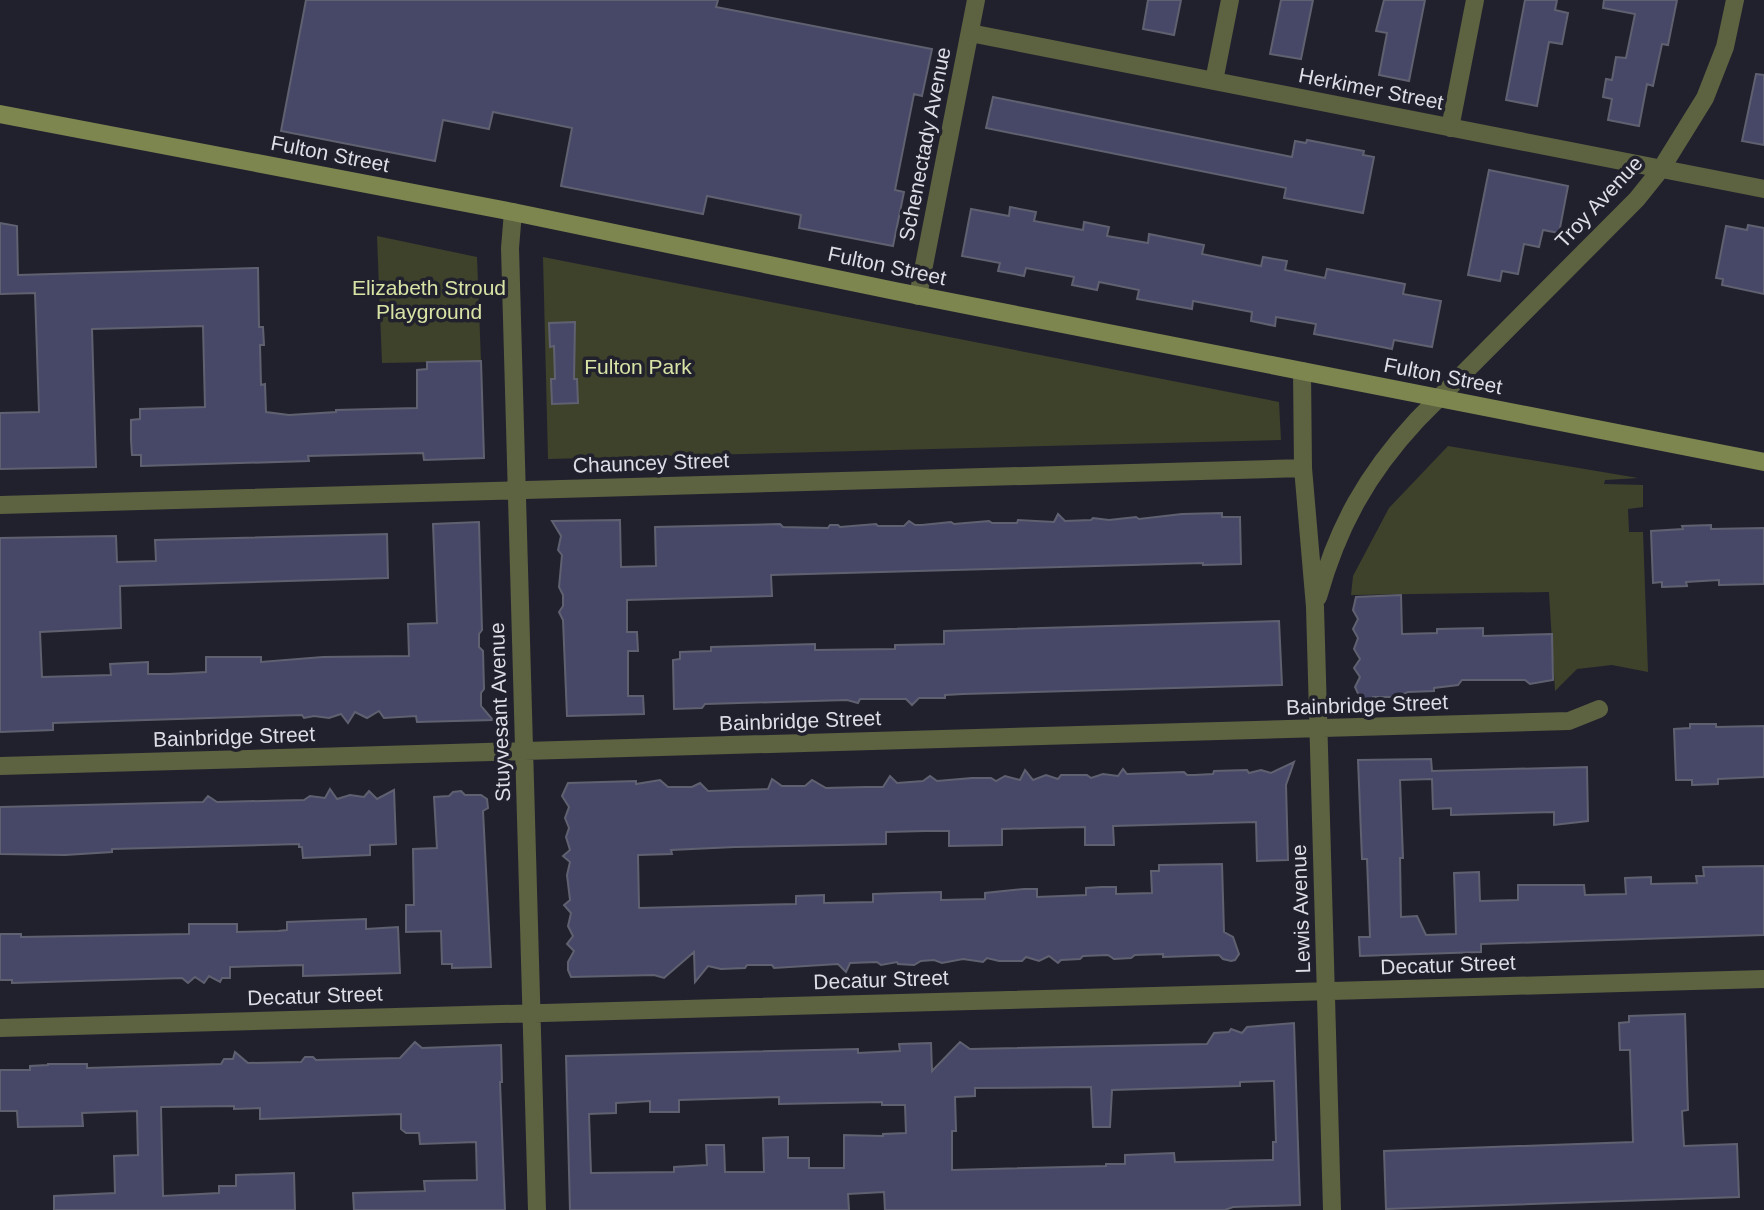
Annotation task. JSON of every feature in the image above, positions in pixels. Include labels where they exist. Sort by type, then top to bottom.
[{"type":"main road","name":"Fulton Street","points":[[1,114],[513,212],[918,296],[1764,462]]},
{"type":"street","name":"Schenectady Avenue","points":[[918,296],[976,0]]},
{"type":"street","points":[[1214,81],[1230,0]]},
{"type":"street","points":[[1450,128],[1475,0]]},
{"type":"street","name":"Troy Avenue","points":[[1440,399],[1637,199],[1661,169],[1706,98],[1725,47],[1735,0]]},
{"type":"street","name":"Herkimer Street","points":[[970,33],[1764,189]]},
{"type":"street","name":"Stuyvesant Avenue","points":[[513,212],[510,248],[537,1210]]},
{"type":"street","name":"Lewis Avenue","points":[[1303,371],[1303,468],[1315,607],[1332,1210]]},
{"type":"street","name":"Lewis Avenue","points":[[1315,607],[1340,531],[1362,490],[1388,452],[1440,399]]},
{"type":"street","name":"Chauncey Street","points":[[0,505],[1303,468]]},
{"type":"street","name":"Bainbridge Street","points":[[0,766],[1569,721],[1599,709]]},
{"type":"street","name":"Decatur Street","points":[[0,1028],[1764,979]]},
{"type":"green space","name":"Elizabeth Stroud Playground","points":[[377,236],[477,257],[481,361],[382,363]]},
{"type":"green space","name":"Fulton Park","points":[[543,257],[1279,402],[1281,440],[548,459]]},
{"type":"green space","points":[[1448,446],[1638,478],[1605,480],[1604,484],[1643,485],[1643,507],[1628,509],[1629,532],[1643,532],[1648,672],[1612,665],[1577,669],[1555,691],[1549,592],[1351,595],[1353,576],[1389,508]]},
{"type":"building","points":[[306,0],[718,0],[716,7],[932,49],[922,96],[914,94],[895,190],[904,192],[893,246],[799,228],[801,215],[707,196],[703,214],[561,186],[572,128],[493,112],[489,129],[443,120],[435,161],[281,131]]},
{"type":"building","points":[[1148,0],[1181,0],[1174,35],[1143,29]]},
{"type":"building","points":[[1281,0],[1313,0],[1301,59],[1270,54]]},
{"type":"building","points":[[1384,0],[1425,0],[1409,81],[1379,75],[1387,33],[1376,31]]},
{"type":"building","points":[[1525,0],[1557,0],[1555,10],[1568,13],[1562,44],[1549,42],[1537,106],[1506,100]]},
{"type":"building","points":[[1604,0],[1677,0],[1668,45],[1662,44],[1653,86],[1647,84],[1639,126],[1608,120],[1612,99],[1603,97],[1606,79],[1612,80],[1616,57],[1626,58],[1635,14],[1603,8]]},
{"type":"building","points":[[1756,74],[1764,75],[1764,145],[1742,141]]},
{"type":"building","points":[[993,97],[1292,157],[1295,141],[1306,143],[1307,140],[1364,151],[1363,155],[1374,157],[1363,213],[1284,198],[1286,188],[986,128]]},
{"type":"building","points":[[1489,170],[1568,186],[1559,233],[1543,230],[1539,247],[1524,244],[1518,274],[1502,271],[1500,281],[1468,275]]},
{"type":"building","points":[[1010,207],[1036,212],[1034,221],[1083,230],[1084,222],[1109,227],[1107,236],[1148,243],[1149,234],[1204,245],[1202,254],[1261,266],[1263,257],[1287,261],[1285,270],[1325,278],[1327,269],[1405,284],[1403,294],[1441,301],[1432,347],[1394,340],[1392,349],[1314,334],[1316,324],[1276,317],[1275,326],[1251,321],[1252,312],[1193,301],[1192,309],[1137,299],[1139,290],[1099,282],[1097,290],[1072,285],[1074,277],[1026,268],[1024,276],[998,271],[1000,263],[962,256],[971,209],[1009,216]]},
{"type":"building","points":[[0,223],[17,226],[18,275],[258,268],[259,327],[263,327],[264,345],[260,345],[261,385],[265,384],[266,412],[289,415],[336,410],[417,408],[417,370],[427,369],[427,362],[481,361],[484,458],[424,460],[423,453],[308,456],[309,461],[141,466],[141,455],[132,455],[131,440],[131,420],[140,419],[140,409],[205,407],[203,326],[92,329],[96,467],[0,469],[0,413],[39,412],[35,293],[0,294]]},
{"type":"building","points":[[1748,225],[1764,228],[1764,294],[1722,285],[1723,279],[1716,278],[1726,226],[1747,230]]},
{"type":"building","points":[[575,322],[574,379],[577,379],[578,403],[552,404],[551,379],[555,379],[554,346],[550,347],[549,323]]},
{"type":"building","points":[[1222,513],[1222,517],[1240,517],[1241,564],[771,575],[772,596],[627,600],[627,632],[637,632],[638,651],[628,651],[628,696],[643,696],[644,714],[567,716],[563,620],[559,612],[563,606],[563,595],[559,587],[562,555],[558,550],[561,536],[552,521],[620,520],[621,567],[656,566],[655,527],[780,524],[783,527],[828,528],[830,525],[904,526],[909,521],[915,525],[989,521],[1017,523],[1018,520],[1054,522],[1058,514],[1065,521]]},
{"type":"building","points":[[479,522],[482,630],[479,634],[479,647],[483,651],[484,689],[481,693],[481,706],[493,720],[417,722],[416,716],[384,718],[379,711],[367,718],[355,712],[348,723],[341,714],[329,718],[304,718],[302,715],[53,723],[53,730],[0,732],[0,538],[116,536],[117,562],[156,561],[155,540],[387,534],[388,578],[120,586],[121,628],[40,632],[42,677],[111,675],[110,664],[148,662],[148,674],[169,674],[206,672],[206,657],[261,657],[261,662],[323,657],[409,656],[408,624],[437,623],[433,524]]},
{"type":"building","points":[[1711,525],[1711,529],[1764,528],[1764,584],[1719,585],[1719,580],[1662,587],[1662,582],[1653,583],[1651,531]]},
{"type":"building","points":[[1401,595],[1402,634],[1437,633],[1437,629],[1483,628],[1483,636],[1552,634],[1553,680],[1530,684],[1525,680],[1462,680],[1458,685],[1434,688],[1434,691],[1408,692],[1397,697],[1373,697],[1375,715],[1368,715],[1355,687],[1360,677],[1354,668],[1360,659],[1354,649],[1358,638],[1353,629],[1358,619],[1353,610],[1356,597]]},
{"type":"building","points":[[1279,621],[1282,685],[963,694],[945,695],[945,698],[919,698],[912,705],[906,699],[860,699],[858,703],[847,700],[705,704],[702,708],[674,709],[673,660],[680,659],[680,652],[711,651],[711,647],[815,644],[815,650],[895,649],[895,645],[944,644],[944,631]]},
{"type":"building","points":[[1690,724],[1716,724],[1716,727],[1764,726],[1764,777],[1718,779],[1718,784],[1692,785],[1692,780],[1676,780],[1674,729],[1690,728]]},
{"type":"building","points":[[1431,759],[1432,771],[1587,767],[1588,821],[1554,825],[1554,812],[1451,815],[1451,808],[1433,809],[1432,779],[1400,780],[1403,858],[1400,858],[1401,917],[1417,916],[1426,935],[1456,934],[1454,873],[1479,872],[1480,901],[1518,900],[1518,885],[1584,885],[1585,895],[1626,894],[1625,878],[1651,877],[1651,884],[1697,883],[1696,876],[1704,876],[1703,867],[1764,866],[1764,935],[1481,944],[1481,952],[1360,956],[1359,937],[1370,937],[1367,859],[1362,859],[1358,760]]},
{"type":"building","points":[[1294,762],[1286,785],[1288,860],[1257,861],[1256,822],[1113,826],[1114,845],[1085,845],[1085,827],[1002,829],[1002,845],[949,846],[949,831],[886,832],[886,844],[735,847],[671,850],[672,854],[638,855],[639,908],[796,904],[796,896],[824,895],[824,903],[873,902],[873,894],[941,892],[941,900],[985,899],[985,893],[1024,889],[1037,889],[1037,897],[1086,895],[1086,888],[1101,887],[1116,887],[1116,894],[1152,893],[1151,871],[1159,871],[1159,865],[1222,864],[1224,932],[1233,937],[1239,954],[1235,960],[1223,959],[1219,955],[1163,957],[1163,954],[1114,959],[1108,955],[1083,956],[1058,963],[1049,956],[1039,961],[1026,957],[1022,961],[987,958],[983,962],[963,959],[942,963],[934,960],[921,961],[914,965],[897,962],[881,965],[877,962],[850,963],[846,972],[838,964],[774,968],[772,965],[747,965],[745,968],[721,969],[708,966],[695,982],[694,952],[664,978],[654,975],[571,977],[568,970],[568,962],[574,951],[567,944],[573,936],[568,926],[571,913],[564,905],[570,900],[567,875],[570,862],[563,856],[570,850],[566,837],[569,828],[565,818],[569,807],[562,796],[568,783],[636,781],[636,784],[660,780],[668,787],[692,787],[700,783],[708,791],[768,789],[772,779],[782,786],[805,786],[812,780],[826,788],[883,787],[890,776],[897,783],[923,781],[930,776],[937,781],[991,778],[996,781],[1005,776],[1020,780],[1025,770],[1033,780],[1046,775],[1058,779],[1061,775],[1087,775],[1091,778],[1103,774],[1118,776],[1123,769],[1127,774],[1184,772],[1194,775],[1213,774],[1214,771],[1247,770],[1249,773],[1261,770],[1271,773]]},
{"type":"building","points":[[330,789],[337,799],[350,795],[364,797],[369,791],[377,799],[394,790],[396,844],[370,845],[370,855],[303,858],[299,844],[112,849],[112,852],[65,855],[0,854],[0,807],[203,802],[208,796],[217,802],[304,800],[310,796],[325,798]]},
{"type":"building","points":[[461,791],[465,795],[481,795],[487,799],[488,808],[483,811],[491,967],[452,968],[452,964],[442,964],[441,931],[406,932],[406,905],[414,905],[413,849],[437,848],[434,797],[449,796],[453,792]]},
{"type":"building","points":[[366,919],[366,929],[398,927],[400,973],[303,976],[303,965],[230,967],[230,978],[222,978],[220,982],[209,976],[204,983],[195,977],[188,983],[182,978],[12,983],[12,980],[0,980],[0,934],[21,934],[21,937],[189,934],[189,924],[237,924],[237,932],[278,931],[287,930],[287,922]]},
{"type":"building","points":[[1685,1014],[1688,1110],[1682,1111],[1684,1146],[1737,1144],[1739,1197],[1386,1209],[1384,1151],[1633,1142],[1630,1050],[1620,1050],[1619,1023],[1629,1022],[1629,1016]]},
{"type":"building","points":[[1294,1023],[1300,1205],[1233,1207],[1225,1210],[885,1210],[884,1192],[848,1194],[849,1210],[570,1210],[566,1056],[858,1049],[858,1053],[900,1051],[899,1044],[931,1043],[932,1071],[960,1042],[970,1049],[1207,1044],[1214,1033],[1229,1032],[1231,1029],[1242,1033],[1247,1027]],"holes":[[[1274,1081],[1276,1142],[1273,1142],[1273,1160],[1175,1162],[1174,1153],[1125,1155],[1125,1164],[1106,1166],[952,1170],[952,1131],[956,1131],[955,1097],[975,1096],[975,1088],[1091,1087],[1093,1127],[1110,1127],[1112,1090],[1240,1086],[1240,1082]],[[779,1097],[779,1104],[882,1102],[882,1105],[905,1105],[906,1133],[883,1136],[844,1135],[844,1168],[809,1168],[809,1158],[788,1158],[788,1137],[763,1138],[764,1172],[725,1172],[724,1145],[706,1145],[707,1165],[674,1167],[674,1172],[591,1173],[589,1114],[616,1113],[616,1103],[650,1101],[650,1112],[679,1112],[679,1100]]]},
{"type":"building","points":[[415,1042],[422,1048],[501,1045],[505,1210],[354,1210],[353,1193],[425,1191],[424,1181],[477,1180],[476,1142],[420,1144],[419,1133],[406,1133],[401,1129],[401,1114],[260,1119],[260,1108],[234,1109],[234,1106],[161,1107],[163,1196],[219,1193],[219,1186],[236,1186],[236,1175],[294,1173],[295,1210],[54,1210],[54,1196],[115,1193],[114,1156],[138,1155],[137,1111],[82,1113],[83,1126],[18,1127],[17,1111],[0,1111],[0,1070],[30,1070],[30,1066],[48,1064],[87,1064],[87,1068],[221,1064],[224,1059],[233,1059],[235,1052],[248,1063],[301,1062],[305,1057],[313,1057],[316,1060],[400,1058]]}]
